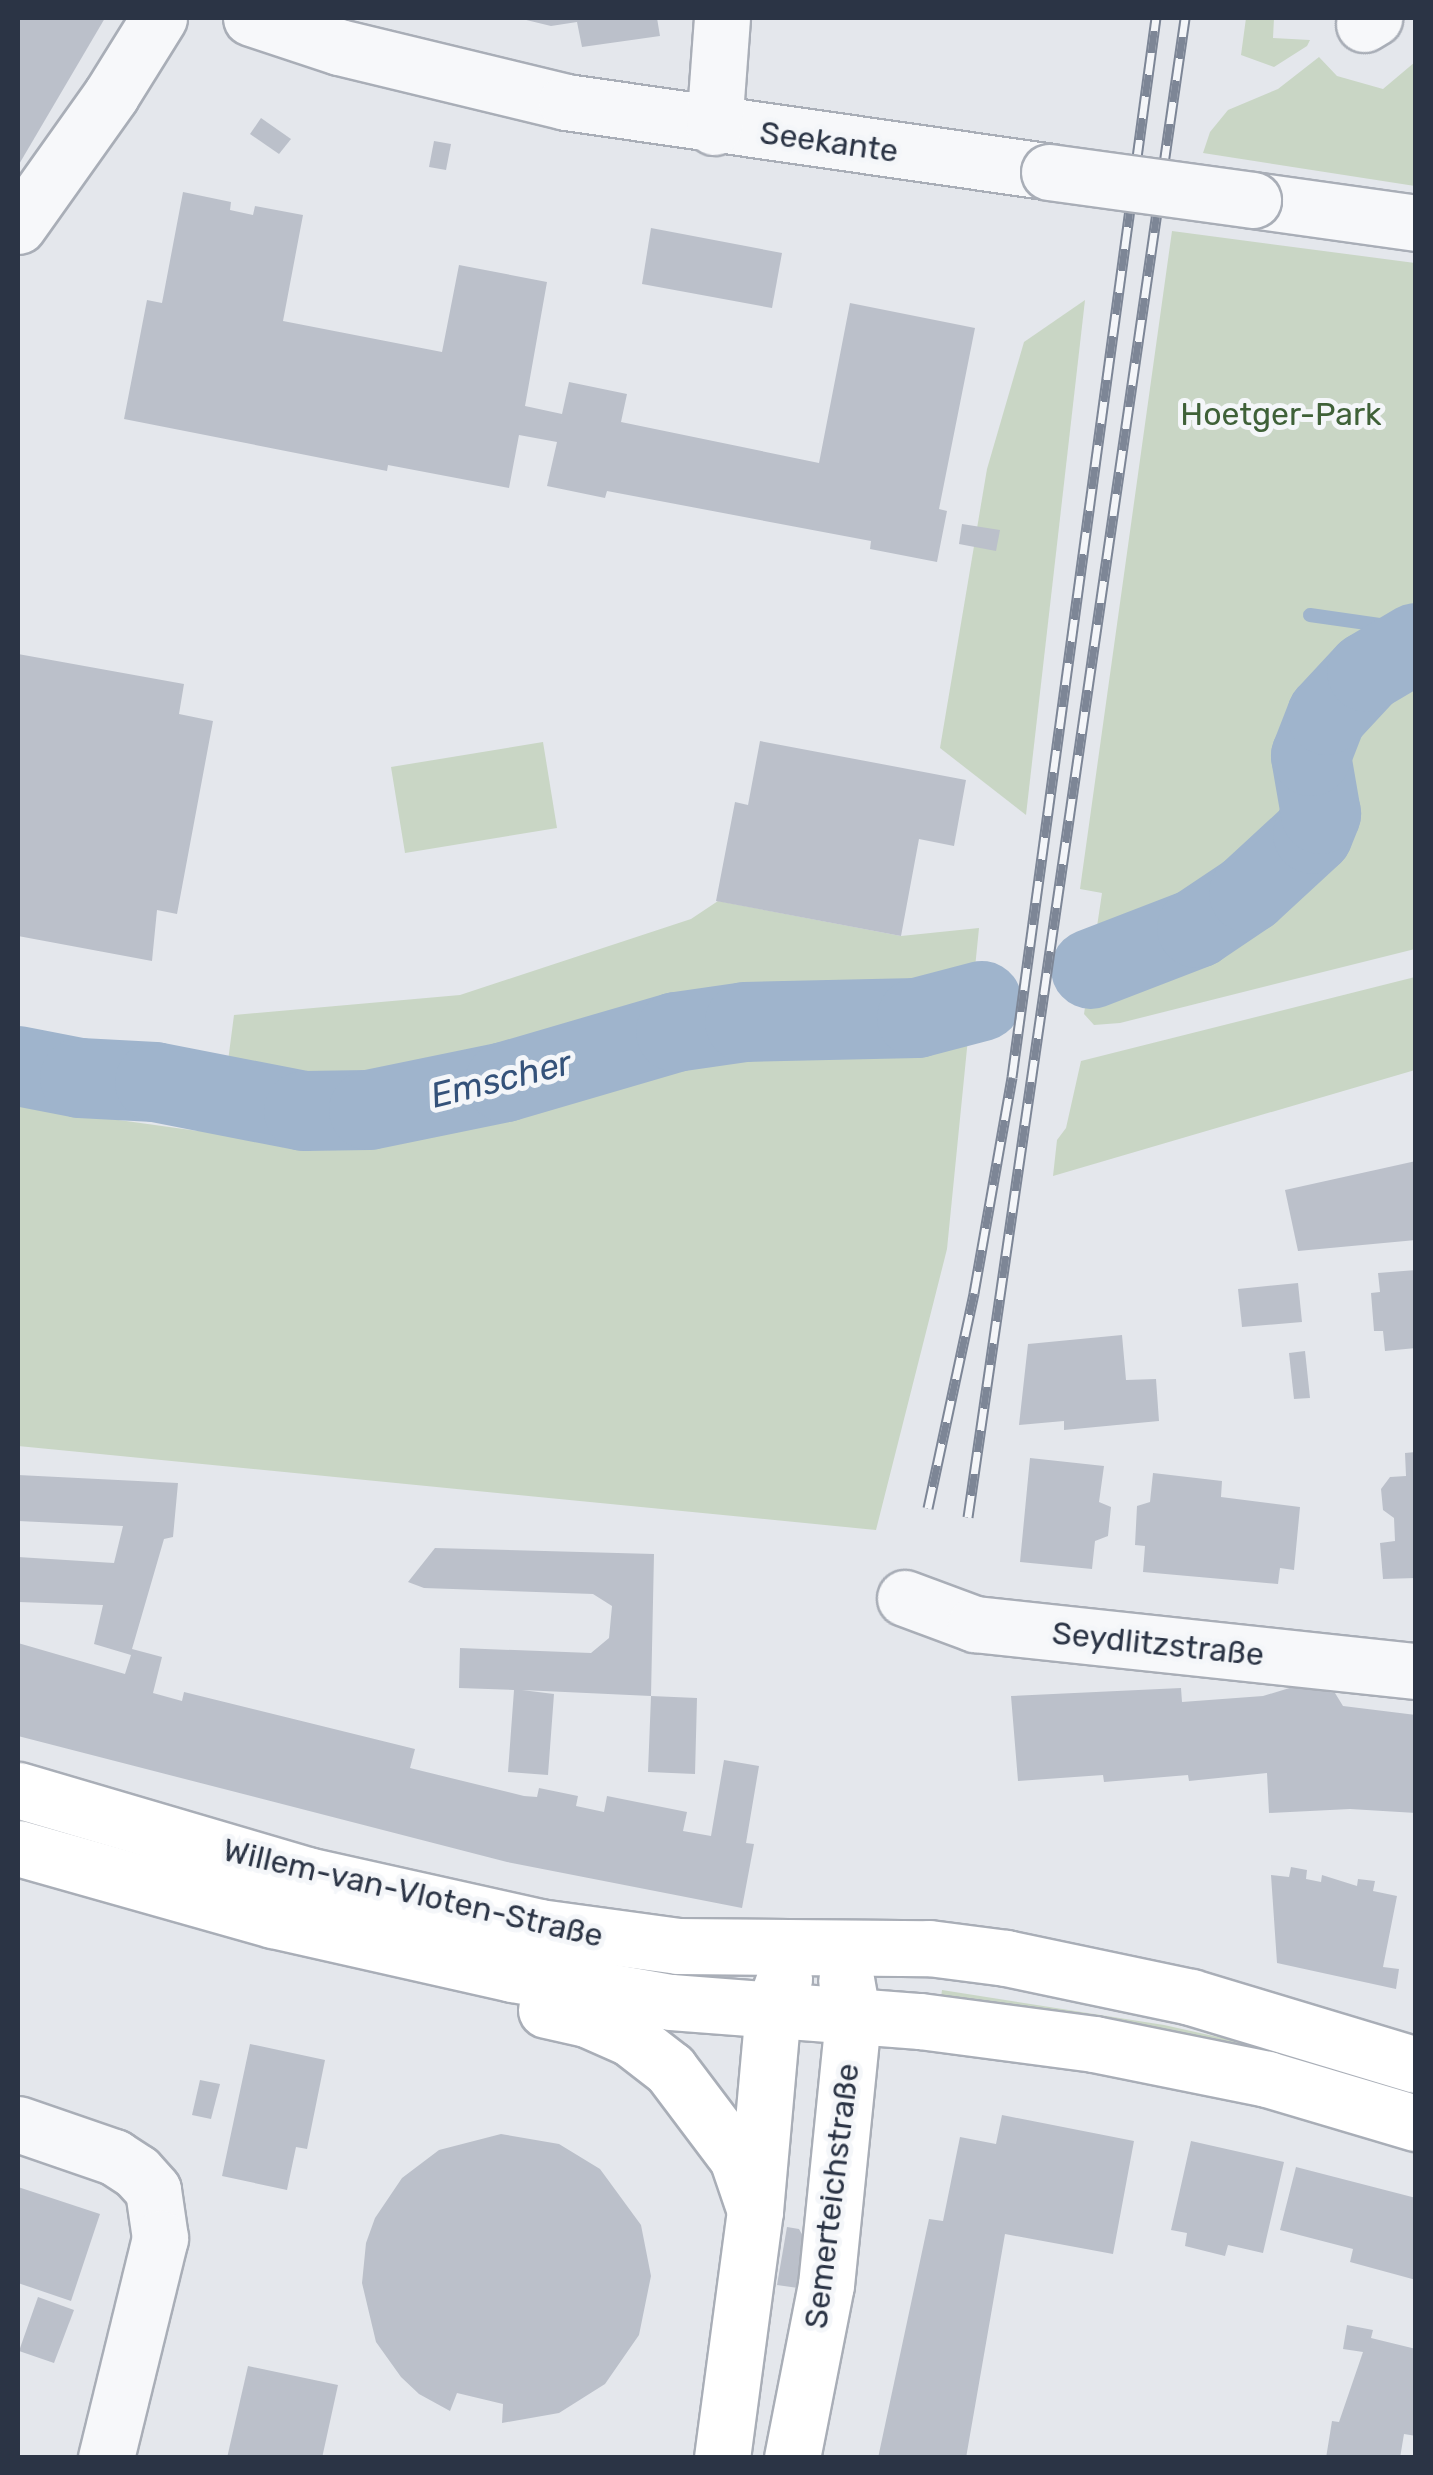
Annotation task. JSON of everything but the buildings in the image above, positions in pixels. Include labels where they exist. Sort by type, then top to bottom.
[{"type":"main road","name":"Willem-van-Vloten-Straße","points":[[18,1790],[307,1874],[539,1927],[676,1946],[929,1948],[1084,1973],[1191,1997],[1416,2065]]},
{"type":"main road","name":"Willem-van-Vloten-Straße","points":[[18,1848],[318,1931],[608,1992],[1012,2032],[1267,2079],[1416,2123]]},
{"type":"main road","points":[[318,1931],[381,1976],[587,2019],[630,2038],[670,2069],[704,2110],[737,2158],[755,2211]]},
{"type":"main road","points":[[722,2458],[755,2211],[773,2011],[796,1958],[817,1947]]},
{"type":"main road","name":"Semerteichstraße","points":[[792,2458],[826,2285],[853,2018],[841,1965],[817,1947]]},
{"type":"street","points":[[18,226],[111,95],[159,18]]},
{"type":"street","name":"Seekante","points":[[251,18],[338,48],[521,93],[714,127],[1416,223]]},
{"type":"street","points":[[714,127],[722,18]]},
{"type":"street","name":"Seydlitzstraße","points":[[905,1598],[975,1624],[1416,1671]]},
{"type":"street","points":[[18,2124],[114,2157],[137,2172],[153,2190],[160,2238],[106,2458]]},
{"type":"green space","points":[[1246,18],[1274,18],[1273,38],[1310,40],[1274,67],[1241,55]]},
{"type":"green space","points":[[1319,57],[1337,76],[1383,89],[1415,62],[1415,186],[1203,153],[1210,132],[1228,110],[1278,89]]},
{"type":"green space","name":"Hoetger-Park","points":[[1172,231],[1415,263],[1415,949],[1120,1023],[1094,1025],[1084,1014],[1102,893],[1080,889]]},
{"type":"green space","points":[[1085,300],[1026,815],[940,748],[987,469],[1024,342]]},
{"type":"green space","points":[[543,742],[557,828],[405,853],[391,767]]},
{"type":"green space","points":[[718,901],[901,936],[979,928],[947,1249],[876,1530],[18,1446],[18,1106],[198,1131],[219,1130],[234,1015],[460,995],[691,919]]},
{"type":"green space","points":[[1415,977],[1415,1070],[1053,1176],[1057,1140],[1066,1128],[1081,1061]]},
{"type":"green space","points":[[942,1990],[1164,2025],[1281,2051],[1415,2090],[1415,2102],[940,2007]]},
{"type":"waterway","points":[[1310,615],[1416,630]]},
{"type":"waterway","name":"Emscher","points":[[1091,969],[1197,928],[1249,893],[1313,834],[1321,814],[1311,756],[1327,715],[1367,672],[1416,643]]},
{"type":"waterway","name":"Emscher","points":[[18,1066],[80,1078],[155,1082],[304,1111],[369,1110],[505,1082],[676,1032],[745,1022],[917,1018],[982,1001]]},
{"type":"railway","points":[[928,1508],[974,1293],[1012,1077],[1156,18]]},
{"type":"railway","points":[[968,1517],[1185,18]]}]
